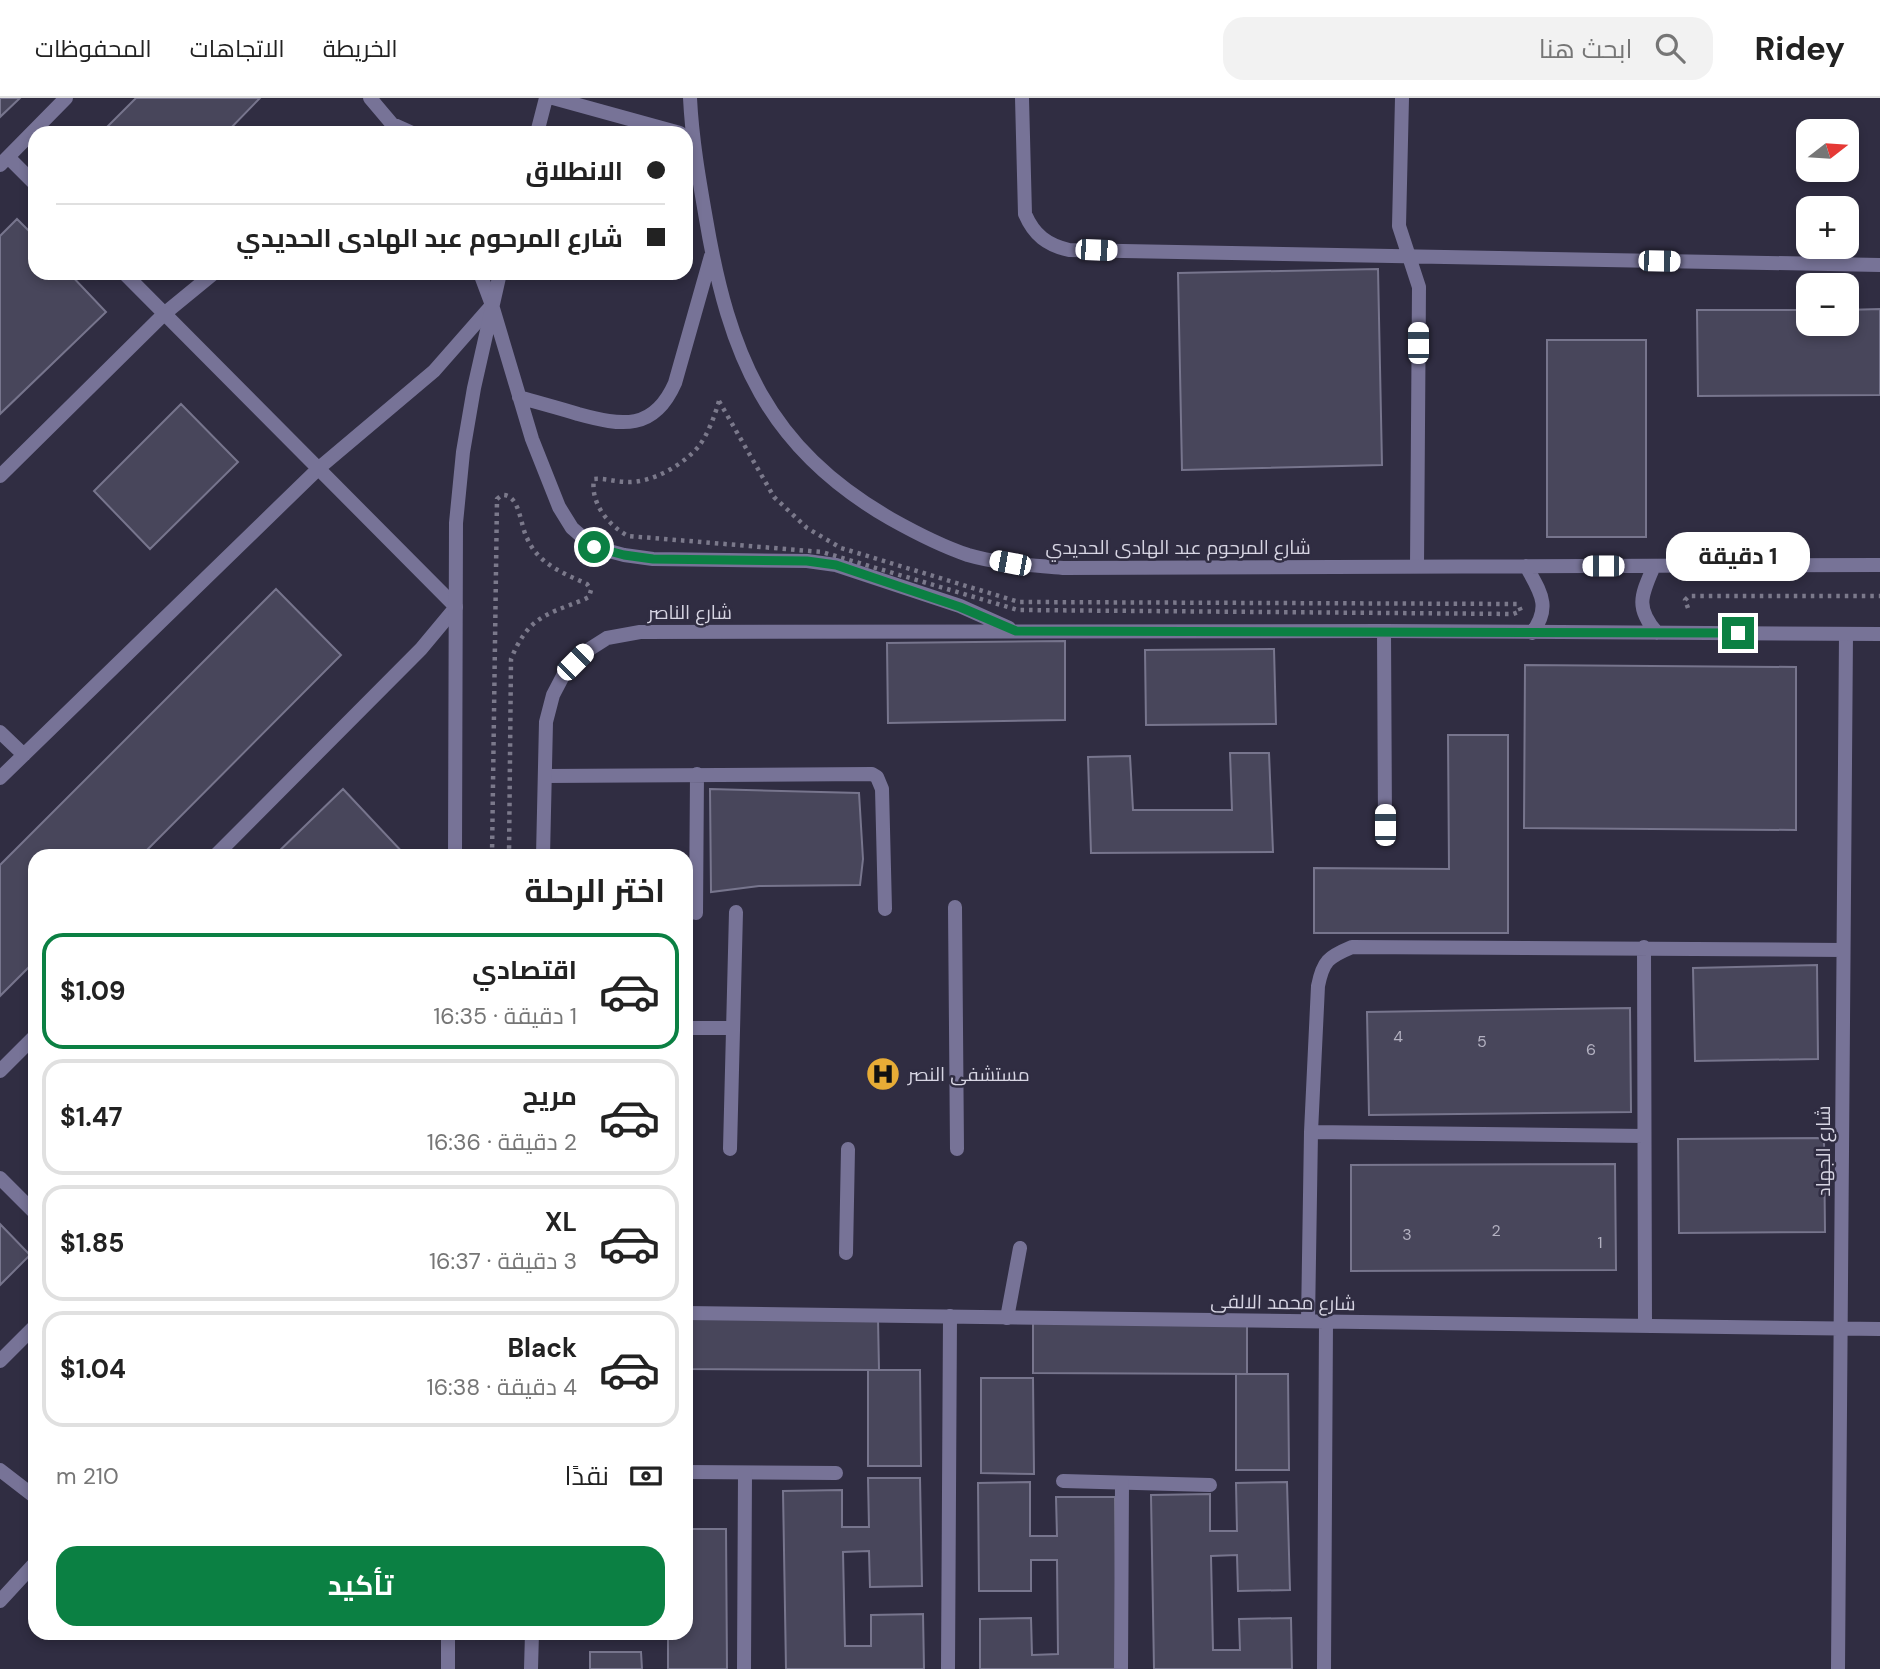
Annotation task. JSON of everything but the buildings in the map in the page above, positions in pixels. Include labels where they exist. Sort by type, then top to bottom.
[{"type":"street","points":[[38,126],[66,98]]},
{"type":"street","points":[[370,98],[385,126]]},
{"type":"street","points":[[539,126],[546,98]]},
{"type":"street","points":[[553,98],[654,126]]},
{"type":"street","name":"شارع المرحوم عبد الهادى الحديدي","points":[[687,126],[690,98]]},
{"type":"street","points":[[1022,98],[1025,214],[1031,228],[1042,239],[1055,247],[1069,250],[1880,265]]},
{"type":"street","points":[[1402,98],[1399,226],[1419,287],[1417,566]]},
{"type":"street","points":[[28,137],[4,161],[28,179]]},
{"type":"street","name":"شارع المرحوم عبد الهادى الحديدي","points":[[693,167],[720,289],[736,343],[759,392],[791,439],[828,477],[862,502],[923,537],[969,555],[1010,563],[1063,568],[1880,565]]},
{"type":"street","points":[[519,397],[609,422],[626,423],[643,419],[657,411],[668,399],[675,383],[712,253]]},
{"type":"street","points":[[131,280],[456,607]]},
{"type":"street","points":[[0,476],[164,314],[205,280]]},
{"type":"street","points":[[483,280],[532,439],[559,508],[572,528],[594,547],[624,555],[653,559],[807,561],[836,565],[960,607],[1016,631],[1880,634]]},
{"type":"street","points":[[455,849],[456,523],[463,452],[498,280]]},
{"type":"street","points":[[0,778],[319,468],[434,371],[492,305]]},
{"type":"street","points":[[1526,566],[1542,597],[1544,610],[1540,623],[1532,633]]},
{"type":"street","points":[[1654,566],[1642,592],[1641,603],[1643,615],[1657,633]]},
{"type":"street","points":[[222,849],[421,649],[456,607]]},
{"type":"street","name":"شارع الناصر","points":[[543,849],[546,722],[553,695],[565,672],[585,652],[607,638],[640,632],[1016,631]]},
{"type":"street","points":[[1384,631],[1385,825]]},
{"type":"street","name":"شارع الجهاد","points":[[1838,1669],[1846,634]]},
{"type":"street","points":[[0,732],[24,755]]},
{"type":"street","points":[[544,776],[866,773],[877,777],[883,789],[885,909]]},
{"type":"street","points":[[696,913],[697,774]]},
{"type":"street","points":[[955,907],[957,1149]]},
{"type":"street","points":[[730,1149],[736,912]]},
{"type":"street","points":[[1308,1321],[1311,1132],[1318,986],[1322,967],[1333,955],[1352,947],[1843,950]]},
{"type":"street","points":[[1644,947],[1645,1326]]},
{"type":"street","points":[[693,1028],[733,1028]]},
{"type":"street","points":[[0,1071],[28,1043]]},
{"type":"street","points":[[1311,1132],[1644,1136]]},
{"type":"street","points":[[846,1253],[848,1149]]},
{"type":"street","points":[[0,1178],[28,1206]]},
{"type":"street","points":[[1007,1318],[1020,1248]]},
{"type":"street","name":"شارع محمد الالفى","points":[[693,1313],[1880,1329]]},
{"type":"street","points":[[948,1669],[950,1317]]},
{"type":"street","points":[[1324,1669],[1326,1322]]},
{"type":"street","points":[[0,1361],[28,1333]]},
{"type":"street","points":[[0,1470],[28,1492]]},
{"type":"street","points":[[693,1472],[836,1473]]},
{"type":"street","points":[[744,1669],[745,1472]]},
{"type":"street","points":[[1063,1481],[1210,1485]]},
{"type":"street","points":[[1121,1669],[1122,1483]]},
{"type":"street","points":[[0,1601],[28,1571]]},
{"type":"street","points":[[448,1640],[448,1669]]},
{"type":"street","points":[[531,1669],[532,1640]]},
{"type":"path","points":[[492,849],[497,499],[508,494],[514,498],[526,538],[535,553],[548,565],[587,584],[591,590],[589,597],[536,621],[520,638],[511,659],[509,849]]},
{"type":"path","points":[[1693,608],[1685,604],[1689,596],[1880,596]]},
{"type":"place","name":"مستشفى النصر","points":[[883,1074]]},
{"type":"route","points":[[594,547],[653,559],[807,561],[836,565],[960,607],[1016,631],[1738,633]]}]
